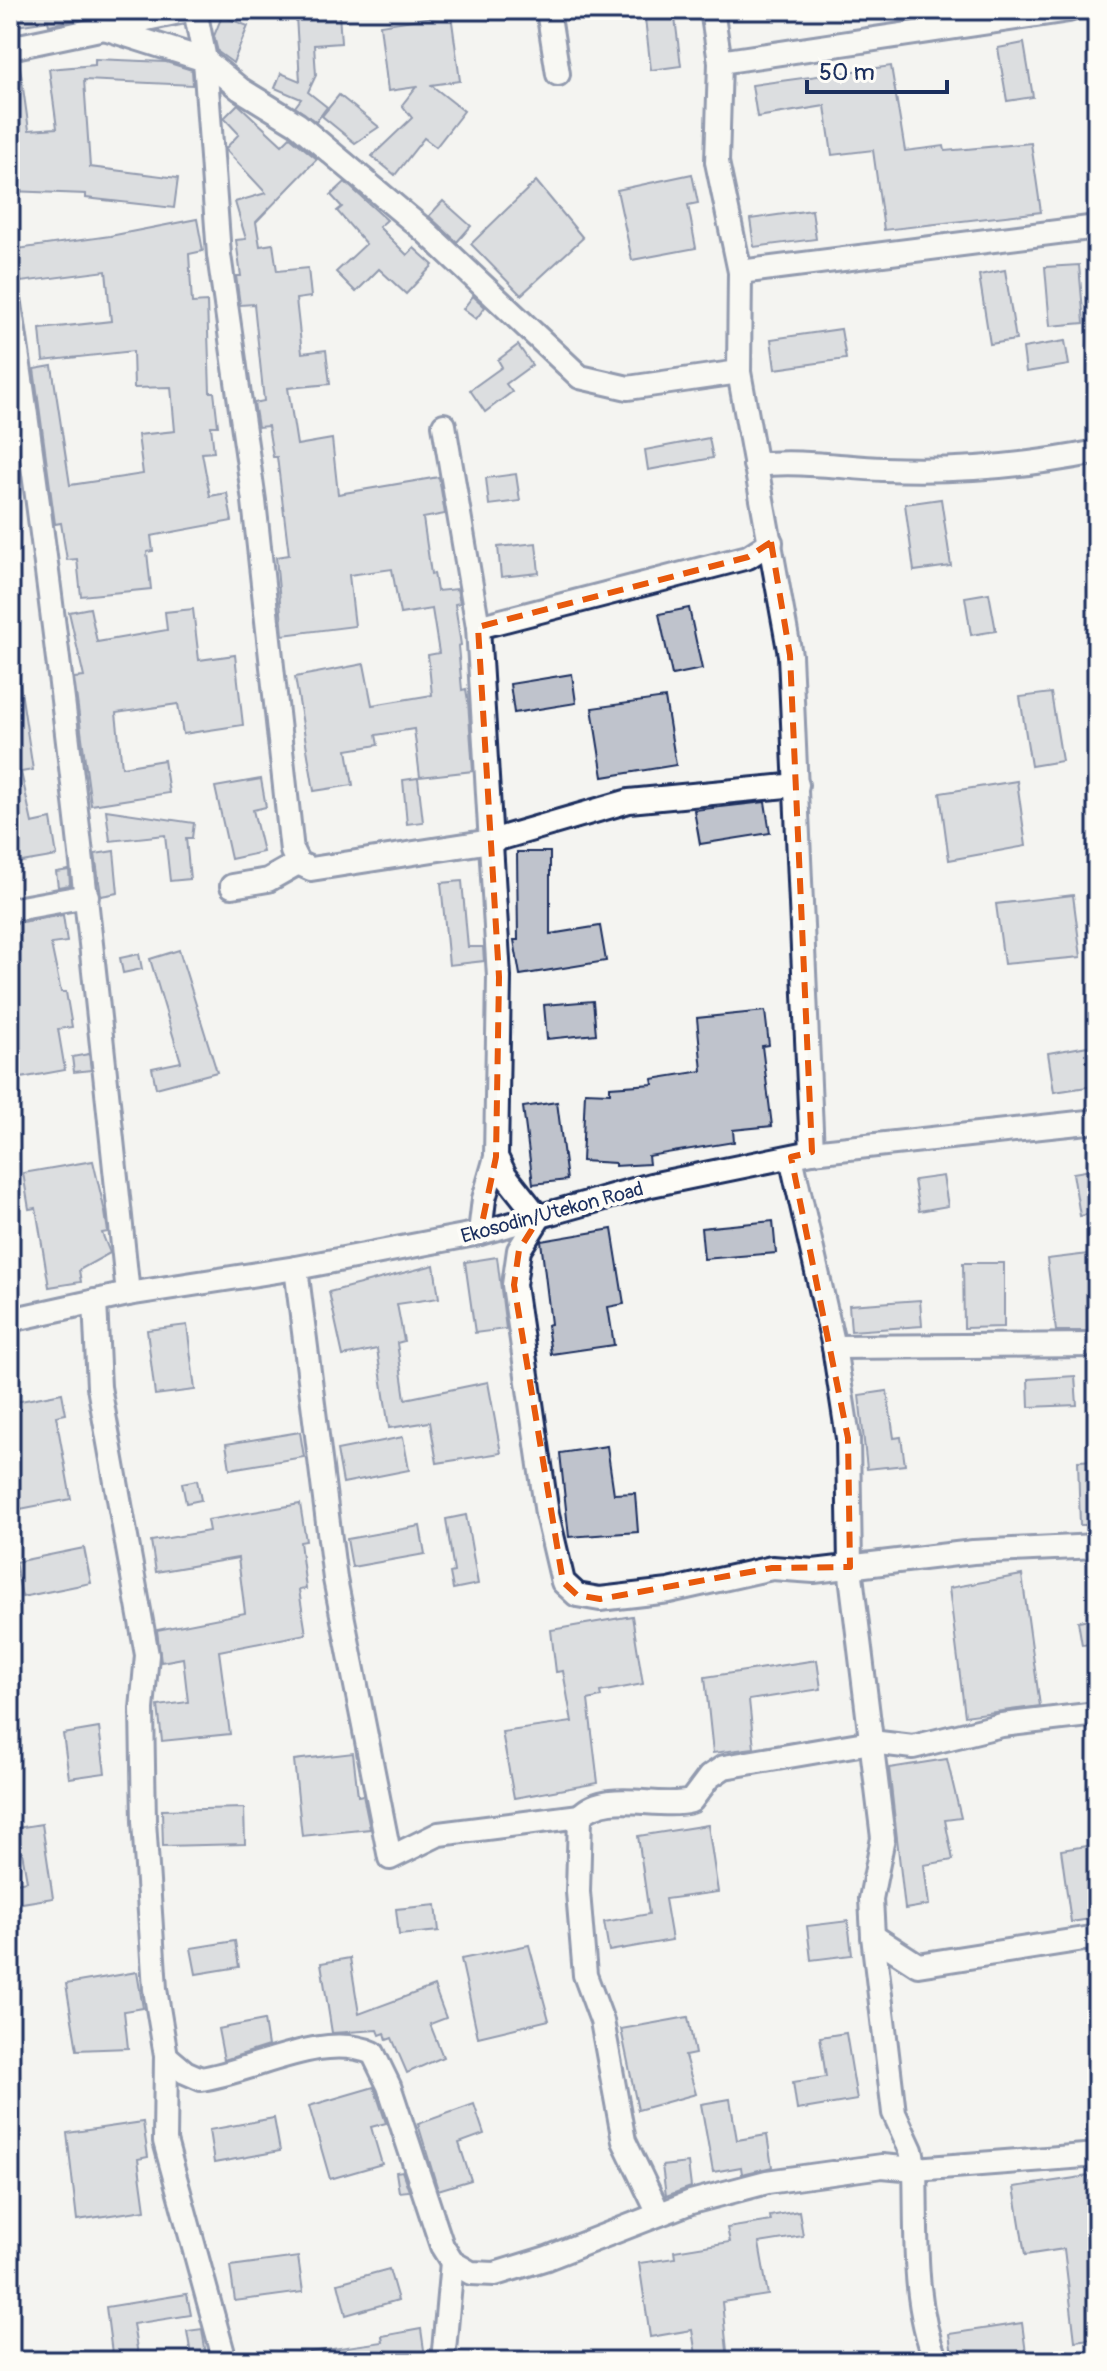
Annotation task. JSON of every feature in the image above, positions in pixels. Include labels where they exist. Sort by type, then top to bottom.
[{"type":"street","points":[[10,48],[192,10],[205,60],[219,255],[254,501],[292,851],[298,863],[311,869],[491,841],[629,801],[797,785]]},
{"type":"street","points":[[548,10],[558,74]]},
{"type":"street","points":[[712,10],[720,62],[717,162],[740,272],[739,372],[790,655],[797,785],[802,1154],[848,1438],[850,1567],[883,1838],[871,1899],[873,1936],[894,2113],[911,2150],[915,2169],[918,2285],[926,2332],[936,2361]]},
{"type":"street","points":[[720,62],[1069,10]]},
{"type":"street","points":[[101,27],[205,60],[240,89],[297,124],[426,232],[580,377],[628,388],[739,372]]},
{"type":"street","points":[[740,272],[1097,227]]},
{"type":"street","points":[[10,304],[39,498],[87,896],[128,1294]]},
{"type":"street","points":[[444,425],[478,627],[499,977],[496,1157],[484,1199],[480,1233]]},
{"type":"street","points":[[755,465],[780,462],[883,469],[1016,465],[1097,452]]},
{"type":"street","points":[[478,627],[748,557],[771,542]]},
{"type":"street","points":[[232,886],[268,880],[298,863]]},
{"type":"street","points":[[10,910],[87,896]]},
{"type":"street","name":"Ekosodin/Utekon Road","points":[[10,1320],[128,1294],[296,1268],[480,1233],[651,1185],[802,1154],[1097,1121]]},
{"type":"street","points":[[496,1157],[505,1175],[539,1218],[519,1250],[514,1285],[547,1514],[563,1582],[577,1595],[600,1599],[669,1591],[772,1568],[814,1571],[973,1552],[1097,1546]]},
{"type":"street","points":[[296,1268],[335,1579],[390,1858],[439,1834],[580,1816]]},
{"type":"street","points":[[95,1301],[99,1387],[147,1655],[142,1709],[144,1821],[155,1989],[166,2056],[165,2141],[225,2361]]},
{"type":"street","points":[[834,1347],[1097,1345]]},
{"type":"street","points":[[659,2214],[624,2141],[611,2061],[585,1975],[578,1892],[580,1816],[588,1807],[616,1801],[675,1805],[691,1801],[709,1777],[724,1767],[871,1742],[913,1747],[1002,1725],[1097,1714]]},
{"type":"street","points":[[873,1936],[918,1965],[1097,1937]]},
{"type":"street","points":[[166,2056],[185,2072],[201,2079],[332,2044],[357,2046],[373,2053],[389,2086],[442,2246],[452,2262],[471,2273],[495,2274],[691,2202],[767,2182],[857,2168],[915,2169],[1097,2155]]},
{"type":"street","points":[[166,2099],[185,2072]]},
{"type":"street","points":[[443,2361],[452,2262]]},
{"type":"highlighted area","points":[[771,542],[790,655],[812,1152],[791,1157],[848,1438],[850,1567],[772,1568],[600,1599],[577,1595],[563,1582],[514,1285],[519,1250],[539,1218],[480,1233],[496,1157],[499,977],[478,627],[748,557]]},
{"type":"building","points":[[10,10],[115,11],[49,25],[48,21],[10,27]]},
{"type":"building","points":[[644,10],[674,10],[681,66],[651,70]]},
{"type":"building","points":[[339,13],[341,43],[314,45],[316,75],[308,92],[327,107],[316,122],[295,107],[301,99],[275,88],[281,73],[300,81],[296,16]]},
{"type":"building","points":[[451,14],[460,81],[431,85],[464,111],[436,147],[424,138],[395,175],[372,156],[412,118],[402,105],[416,87],[388,91],[380,25]]},
{"type":"building","points":[[222,16],[248,26],[233,63],[218,52],[214,36]]},
{"type":"building","points":[[1024,43],[1033,97],[1007,101],[998,48]]},
{"type":"building","points":[[95,59],[166,62],[192,70],[193,85],[84,80],[90,167],[178,178],[174,208],[86,198],[86,194],[10,191],[10,62],[19,60],[29,130],[57,128],[49,69],[95,65]]},
{"type":"building","points":[[891,66],[905,151],[944,146],[945,151],[1031,143],[1041,212],[884,230],[873,150],[832,155],[825,106],[757,117],[752,85]]},
{"type":"building","points":[[339,95],[379,127],[355,143],[322,116]]},
{"type":"building","points":[[238,104],[282,145],[290,137],[317,159],[256,222],[260,246],[273,244],[277,271],[308,268],[311,297],[296,299],[302,353],[326,350],[330,384],[288,388],[297,445],[332,439],[338,494],[439,477],[445,514],[423,518],[431,574],[434,573],[437,591],[457,589],[460,603],[455,604],[461,645],[458,646],[462,690],[466,689],[468,701],[473,771],[420,777],[414,729],[376,735],[378,745],[347,750],[353,785],[314,791],[295,677],[364,664],[372,705],[432,695],[428,655],[439,653],[432,609],[400,614],[392,569],[349,575],[355,626],[283,635],[276,557],[289,555],[277,457],[273,457],[268,426],[258,427],[254,403],[264,401],[254,304],[240,305],[236,276],[241,276],[236,240],[246,239],[235,202],[266,193],[225,149],[239,134],[224,118]]},
{"type":"building","points":[[692,174],[698,203],[688,205],[696,248],[632,260],[617,190]]},
{"type":"building","points":[[536,181],[583,238],[521,295],[471,244]]},
{"type":"building","points":[[345,182],[387,220],[379,227],[407,255],[414,248],[433,265],[406,294],[379,269],[356,292],[336,272],[366,244],[337,211],[342,207],[331,195]]},
{"type":"building","points":[[443,201],[471,226],[457,242],[429,216]]},
{"type":"building","points":[[812,210],[816,239],[754,247],[750,219]]},
{"type":"building","points":[[197,219],[203,251],[189,254],[192,303],[207,302],[210,392],[214,392],[218,426],[211,426],[214,452],[202,453],[210,496],[227,493],[232,521],[151,536],[153,551],[147,552],[151,589],[81,596],[77,559],[67,560],[61,523],[55,524],[34,369],[52,366],[70,485],[143,474],[138,435],[175,431],[171,387],[134,388],[133,351],[43,361],[40,329],[111,321],[106,271],[21,282],[17,249],[110,236]]},
{"type":"building","points":[[1079,265],[1084,323],[1050,326],[1045,267]]},
{"type":"building","points":[[1005,270],[1016,340],[990,344],[979,275]]},
{"type":"building","points":[[473,296],[485,307],[476,319],[463,309]]},
{"type":"building","points":[[841,329],[846,359],[775,369],[771,339]]},
{"type":"building","points":[[1065,341],[1069,365],[1026,372],[1023,348]]},
{"type":"building","points":[[518,345],[532,365],[506,384],[512,392],[485,412],[470,390],[502,367],[498,360]]},
{"type":"building","points":[[709,438],[713,458],[648,470],[645,450]]},
{"type":"building","points":[[516,474],[520,501],[489,505],[486,478]]},
{"type":"building","points":[[941,499],[951,566],[914,571],[905,504]]},
{"type":"building","points":[[536,543],[539,573],[501,577],[498,547]]},
{"type":"building","points":[[989,593],[996,631],[971,635],[965,597]]},
{"type":"building","points":[[90,608],[97,642],[167,630],[165,612],[193,609],[199,660],[235,655],[243,725],[183,734],[178,704],[116,713],[122,767],[164,760],[169,793],[91,805],[74,678],[84,677],[69,612]]},
{"type":"building","points":[[689,608],[702,669],[672,675],[659,614]]},
{"type":"building","points":[[18,671],[33,770],[21,772],[32,823],[51,819],[57,856],[10,864],[10,672]]},
{"type":"building","points":[[572,674],[576,703],[514,713],[510,684]]},
{"type":"building","points":[[1051,693],[1062,761],[1031,766],[1020,697]]},
{"type":"building","points":[[665,698],[676,765],[603,777],[592,708]]},
{"type":"building","points":[[418,778],[423,822],[407,824],[403,780]]},
{"type":"building","points":[[261,779],[266,807],[253,810],[263,852],[231,859],[215,787]]},
{"type":"building","points":[[1017,781],[1026,846],[949,860],[940,793]]},
{"type":"building","points":[[765,802],[770,833],[700,844],[694,810]]},
{"type":"building","points":[[106,810],[194,823],[192,838],[186,838],[190,879],[170,881],[165,835],[110,841]]},
{"type":"building","points":[[114,851],[118,893],[101,896],[95,854]]},
{"type":"building","points":[[517,852],[550,852],[550,934],[600,926],[606,961],[520,975],[514,940],[518,940]]},
{"type":"building","points":[[69,870],[70,885],[58,887],[56,872]]},
{"type":"building","points":[[462,881],[468,947],[483,947],[484,961],[449,965],[441,883]]},
{"type":"building","points":[[1073,895],[1081,957],[1004,964],[996,904]]},
{"type":"building","points":[[63,915],[67,942],[51,944],[61,992],[66,992],[72,1027],[58,1029],[65,1070],[10,1080],[10,924]]},
{"type":"building","points":[[179,950],[217,1072],[156,1088],[152,1068],[181,1062],[150,959]]},
{"type":"building","points":[[139,954],[142,969],[123,973],[120,958]]},
{"type":"building","points":[[593,1001],[596,1034],[547,1039],[544,1005]]},
{"type":"building","points":[[765,1011],[769,1045],[762,1046],[772,1126],[733,1130],[734,1142],[648,1156],[649,1164],[615,1166],[615,1163],[582,1161],[585,1092],[610,1093],[610,1087],[653,1084],[652,1079],[702,1071],[697,1018]]},
{"type":"building","points":[[1088,1046],[1094,1086],[1054,1092],[1048,1053]]},
{"type":"building","points":[[89,1054],[91,1070],[74,1072],[72,1057]]},
{"type":"building","points":[[557,1102],[567,1180],[533,1184],[523,1107]]},
{"type":"building","points":[[93,1161],[108,1232],[102,1233],[110,1253],[79,1270],[81,1282],[49,1287],[36,1208],[29,1209],[23,1173]]},
{"type":"building","points":[[1097,1169],[1097,1213],[1080,1216],[1073,1173]]},
{"type":"building","points":[[943,1176],[948,1206],[919,1211],[914,1180]]},
{"type":"building","points":[[773,1221],[776,1253],[704,1259],[701,1228]]},
{"type":"building","points":[[612,1229],[624,1304],[608,1307],[614,1345],[551,1354],[547,1325],[551,1324],[541,1241]]},
{"type":"building","points":[[1097,1253],[1097,1331],[1056,1331],[1047,1259]]},
{"type":"building","points":[[497,1257],[506,1329],[475,1333],[465,1262]]},
{"type":"building","points":[[963,1263],[1004,1263],[1004,1327],[964,1328]]},
{"type":"building","points":[[434,1265],[439,1298],[397,1304],[404,1341],[397,1343],[405,1399],[488,1382],[501,1453],[437,1463],[430,1422],[389,1428],[377,1349],[343,1356],[329,1292]]},
{"type":"building","points":[[920,1300],[922,1326],[851,1331],[849,1305]]},
{"type":"building","points":[[187,1325],[195,1390],[155,1395],[147,1330]]},
{"type":"building","points":[[1075,1376],[1077,1405],[1029,1407],[1028,1379]]},
{"type":"building","points":[[887,1391],[894,1438],[901,1437],[905,1465],[867,1469],[859,1395]]},
{"type":"building","points":[[62,1393],[66,1414],[56,1416],[71,1499],[10,1511],[10,1403]]},
{"type":"building","points":[[300,1432],[304,1457],[230,1469],[226,1444]]},
{"type":"building","points":[[403,1437],[409,1470],[343,1483],[337,1450]]},
{"type":"building","points":[[607,1446],[614,1494],[635,1493],[638,1532],[569,1537],[560,1453]]},
{"type":"building","points":[[1097,1460],[1097,1525],[1080,1525],[1078,1461]]},
{"type":"building","points":[[197,1480],[201,1500],[186,1503],[182,1483]]},
{"type":"building","points":[[300,1504],[306,1541],[300,1542],[306,1589],[299,1590],[306,1634],[219,1651],[230,1734],[162,1741],[158,1706],[188,1702],[183,1658],[161,1662],[157,1630],[245,1613],[238,1558],[156,1572],[151,1541],[209,1531],[207,1520]]},
{"type":"building","points":[[466,1515],[478,1584],[453,1589],[450,1573],[454,1572],[446,1519]]},
{"type":"building","points":[[420,1526],[425,1554],[352,1567],[347,1539]]},
{"type":"building","points":[[84,1548],[91,1583],[22,1597],[15,1562]]},
{"type":"building","points":[[1022,1575],[1040,1706],[965,1716],[949,1588]]},
{"type":"building","points":[[632,1616],[643,1684],[600,1692],[601,1697],[588,1700],[598,1783],[514,1798],[502,1732],[572,1722],[563,1671],[556,1672],[551,1630]]},
{"type":"building","points":[[1097,1618],[1097,1643],[1082,1645],[1078,1621]]},
{"type":"building","points":[[817,1660],[821,1689],[749,1700],[754,1748],[713,1753],[705,1677]]},
{"type":"building","points":[[99,1728],[105,1773],[69,1778],[63,1734]]},
{"type":"building","points":[[353,1753],[358,1796],[363,1795],[370,1829],[302,1836],[294,1760]]},
{"type":"building","points":[[947,1759],[961,1818],[945,1820],[953,1860],[924,1865],[929,1905],[905,1909],[889,1768]]},
{"type":"building","points":[[244,1808],[245,1844],[163,1846],[162,1810]]},
{"type":"building","points":[[42,1824],[53,1898],[10,1905],[10,1884],[27,1881],[22,1852],[10,1855],[10,1829]]},
{"type":"building","points":[[708,1825],[718,1892],[665,1899],[672,1940],[609,1951],[604,1922],[649,1914],[638,1836]]},
{"type":"building","points":[[1093,1845],[1097,1918],[1071,1922],[1061,1850]]},
{"type":"building","points":[[436,1905],[439,1931],[399,1935],[396,1909]]},
{"type":"building","points":[[848,1921],[852,1955],[811,1960],[807,1926]]},
{"type":"building","points":[[235,1941],[239,1967],[196,1974],[191,1948]]},
{"type":"building","points":[[529,1945],[549,2020],[478,2037],[461,1959]]},
{"type":"building","points":[[350,1958],[359,2014],[434,1986],[446,2018],[430,2024],[443,2057],[407,2073],[392,2038],[387,2040],[385,2033],[380,2035],[378,2030],[332,2033],[321,1963]]},
{"type":"building","points":[[137,1972],[143,2008],[124,2011],[128,2048],[77,2050],[66,1984]]},
{"type":"building","points":[[688,2017],[695,2054],[685,2056],[696,2094],[638,2110],[621,2029]]},
{"type":"building","points":[[264,2020],[268,2046],[224,2060],[218,2029]]},
{"type":"building","points":[[846,2033],[857,2100],[797,2110],[793,2082],[826,2077],[820,2037]]},
{"type":"building","points":[[374,2087],[386,2123],[371,2127],[382,2164],[330,2179],[309,2106]]},
{"type":"building","points":[[730,2099],[737,2140],[767,2135],[772,2167],[742,2174],[741,2167],[713,2172],[701,2104]]},
{"type":"building","points":[[474,2104],[484,2134],[459,2143],[471,2180],[438,2190],[418,2124]]},
{"type":"building","points":[[274,2118],[280,2151],[214,2163],[209,2130]]},
{"type":"building","points":[[143,2122],[148,2157],[138,2159],[145,2210],[77,2220],[67,2133]]},
{"type":"building","points":[[688,2163],[691,2187],[666,2196],[662,2166]]},
{"type":"building","points":[[402,2171],[409,2191],[399,2192],[396,2172]]},
{"type":"building","points":[[1089,2176],[1097,2244],[1097,2338],[1075,2341],[1064,2249],[1025,2255],[1014,2187]]},
{"type":"building","points":[[799,2211],[803,2236],[759,2243],[768,2295],[722,2302],[728,2361],[697,2361],[692,2330],[650,2337],[639,2263],[675,2258],[674,2251],[730,2242],[727,2228],[771,2221],[770,2216]]},
{"type":"building","points":[[298,2257],[303,2292],[235,2301],[230,2266]]},
{"type":"building","points":[[389,2269],[398,2300],[346,2315],[338,2283]]},
{"type":"building","points":[[187,2294],[191,2315],[133,2324],[139,2361],[113,2361],[106,2307]]},
{"type":"building","points":[[1022,2323],[1026,2353],[953,2361],[949,2334]]},
{"type":"building","points":[[202,2329],[207,2361],[192,2361],[187,2331]]},
{"type":"building","points":[[421,2329],[425,2357],[401,2361],[311,2361],[310,2352],[383,2342],[382,2336]]}]
